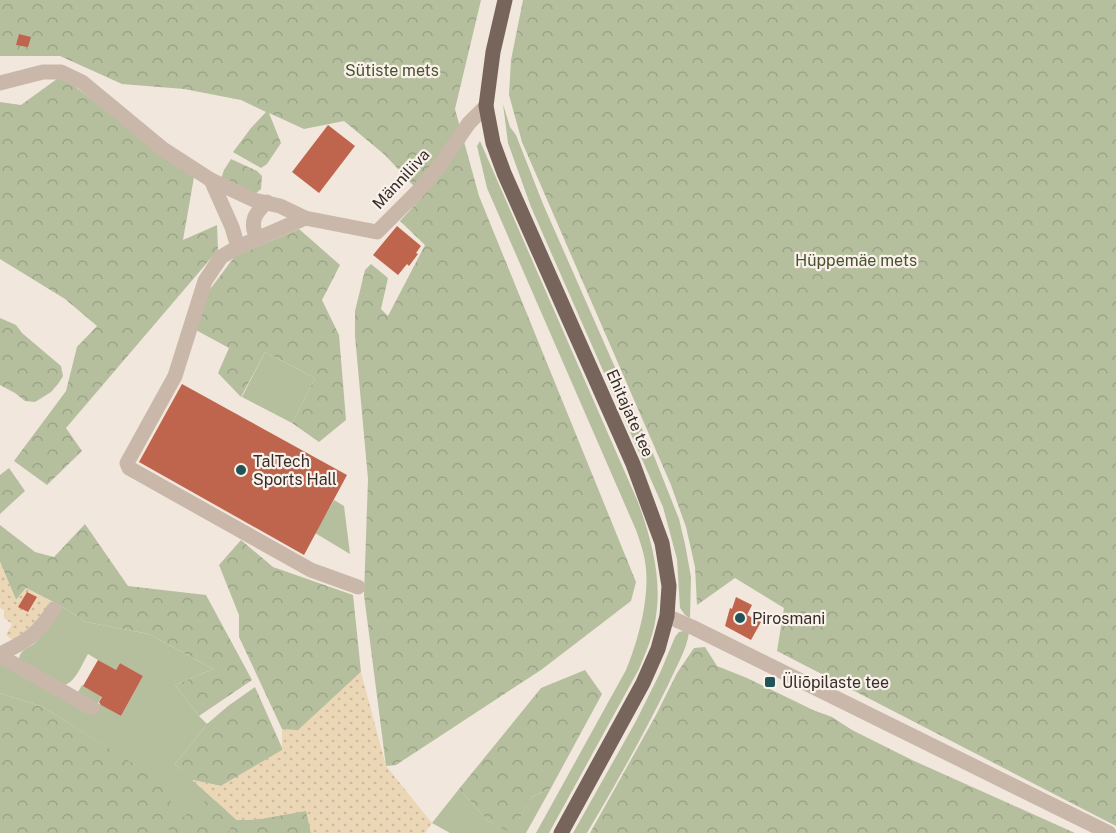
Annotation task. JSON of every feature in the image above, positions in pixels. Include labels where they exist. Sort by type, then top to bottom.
[{"type":"main road","name":"Ehitajate tee","points":[[505,0],[493,52],[486,106],[493,143],[504,173],[633,464],[662,543],[669,586],[667,615],[658,649],[643,683],[561,833]]},
{"type":"street","points":[[0,83],[43,72],[61,72],[82,82],[164,149],[211,180],[254,200],[280,206],[305,218]]},
{"type":"street","name":"Männiliiva","points":[[305,218],[376,232],[440,165],[469,123],[486,106]]},
{"type":"street","points":[[211,180],[236,236],[238,247]]},
{"type":"street","points":[[257,238],[252,221],[267,202]]},
{"type":"street","points":[[305,218],[257,238],[221,257],[205,280],[175,376],[128,463],[129,468],[311,570],[358,587]]},
{"type":"street","points":[[3,650],[26,641],[44,625],[54,609]]},
{"type":"street","points":[[667,615],[1108,833]]},
{"type":"street","points":[[3,650],[92,708]]},
{"type":"green space","name":"Sütiste mets","points":[[0,0],[481,0],[455,109],[479,196],[636,582],[631,601],[541,670],[396,765],[386,766],[364,595],[368,479],[355,336],[355,311],[365,270],[371,264],[388,278],[381,309],[388,316],[425,245],[400,221],[423,196],[385,155],[344,121],[304,129],[269,113],[281,143],[267,164],[261,168],[233,152],[266,112],[241,100],[184,89],[122,84],[60,56],[0,56]]},
{"type":"green space","name":"Hüppemäe mets","points":[[523,0],[1116,0],[1116,826],[777,651],[784,608],[735,578],[697,605],[695,567],[686,527],[671,485],[522,142],[509,95],[511,60]]},
{"type":"green space","points":[[61,76],[194,177],[183,240],[217,225],[218,250],[66,428],[82,451],[47,485],[14,461],[66,391],[77,347],[97,326],[65,299],[0,259],[0,102],[21,105]]},
{"type":"green space","points":[[503,104],[510,127],[516,135],[543,204],[654,456],[679,519],[691,577],[690,618],[680,608],[677,559],[663,507],[531,207],[508,143]]},
{"type":"green space","points":[[480,141],[638,502],[651,544],[658,587],[655,623],[642,663],[549,833],[536,833],[631,658],[643,614],[646,570],[636,530],[487,188],[477,146]]},
{"type":"green space","points":[[231,159],[257,171],[262,176],[261,189],[251,198],[220,182]]},
{"type":"green space","points":[[299,229],[340,265],[322,300],[339,335],[346,420],[319,442],[292,423],[315,378],[265,352],[241,397],[218,373],[229,348],[194,329],[205,296],[235,256]]},
{"type":"green space","points":[[0,318],[16,325],[22,333],[61,366],[63,376],[58,384],[51,392],[35,402],[25,401],[0,385]]},
{"type":"green space","points":[[265,352],[315,378],[292,423],[242,397]]},
{"type":"green space","points":[[9,468],[25,491],[0,514],[0,475]]},
{"type":"green space","points":[[334,500],[344,506],[350,554],[315,533]]},
{"type":"green space","points":[[85,524],[128,586],[206,595],[252,680],[199,716],[175,685],[213,669],[149,634],[86,622],[26,588],[16,600],[0,562],[0,525],[35,552],[54,557]]},
{"type":"green space","points":[[241,540],[273,567],[353,595],[361,672],[298,731],[282,729],[239,637],[239,615],[219,565]]},
{"type":"green space","points":[[61,606],[86,622],[149,634],[213,669],[175,685],[207,724],[175,764],[251,833],[0,833],[0,694],[149,774],[43,707],[0,693],[0,664],[77,694],[82,685],[93,691],[108,666],[88,654],[76,676],[65,685],[19,660],[23,651],[43,635]],"holes":[[[120,663],[143,676],[121,716],[98,703]]]},
{"type":"green space","points":[[683,631],[689,632],[684,651],[630,759],[587,833],[573,833],[636,721],[675,637]]},
{"type":"green space","points":[[705,647],[717,666],[832,717],[852,730],[912,760],[1075,833],[590,833],[677,673],[694,648]]},
{"type":"green space","points":[[585,670],[602,694],[551,788],[532,797],[511,833],[488,821],[459,789],[541,688]]},
{"type":"green space","points":[[255,687],[283,750],[221,786],[192,780],[175,764],[207,724]]},
{"type":"green space","points":[[0,693],[43,707],[161,781],[175,810],[147,833],[0,833]]},
{"type":"green space","points":[[551,788],[526,833],[450,833],[432,823],[459,789],[488,821],[511,832],[532,797]]},
{"type":"green space","points":[[205,801],[221,801],[231,819],[219,833],[171,833],[168,828]]},
{"type":"green space","points":[[307,810],[311,833],[227,833],[237,820],[260,819]]},
{"type":"sand","points":[[0,562],[16,600],[26,588],[54,603],[43,619],[15,642],[6,635],[12,624],[4,618],[4,610],[0,608]]},
{"type":"sand","points":[[361,672],[386,766],[432,823],[425,833],[311,833],[306,811],[260,819],[237,820],[192,780],[221,786],[282,750],[282,729],[298,730]]},
{"type":"building","points":[[19,34],[31,37],[28,47],[16,45]]},
{"type":"building","points":[[328,125],[355,146],[319,193],[292,172]]},
{"type":"building","points":[[397,226],[421,246],[409,266],[407,264],[398,275],[373,255]]},
{"type":"building","name":"TalTech Sports Hall","points":[[182,384],[347,475],[304,555],[139,462]]},
{"type":"building","points":[[27,592],[37,597],[28,612],[18,607]]},
{"type":"building","name":"Pirosmani","points":[[736,597],[752,605],[747,615],[761,622],[751,640],[725,626]]},
{"type":"building","points":[[98,660],[116,670],[120,663],[143,676],[121,716],[101,705],[99,702],[102,697],[83,686]]},
{"type":"place","name":"TalTech Sports Hall","points":[[241,470]]},
{"type":"place","name":"Pirosmani","points":[[740,618]]},
{"type":"place","name":"Üliõpilaste tee","points":[[770,682]]}]
